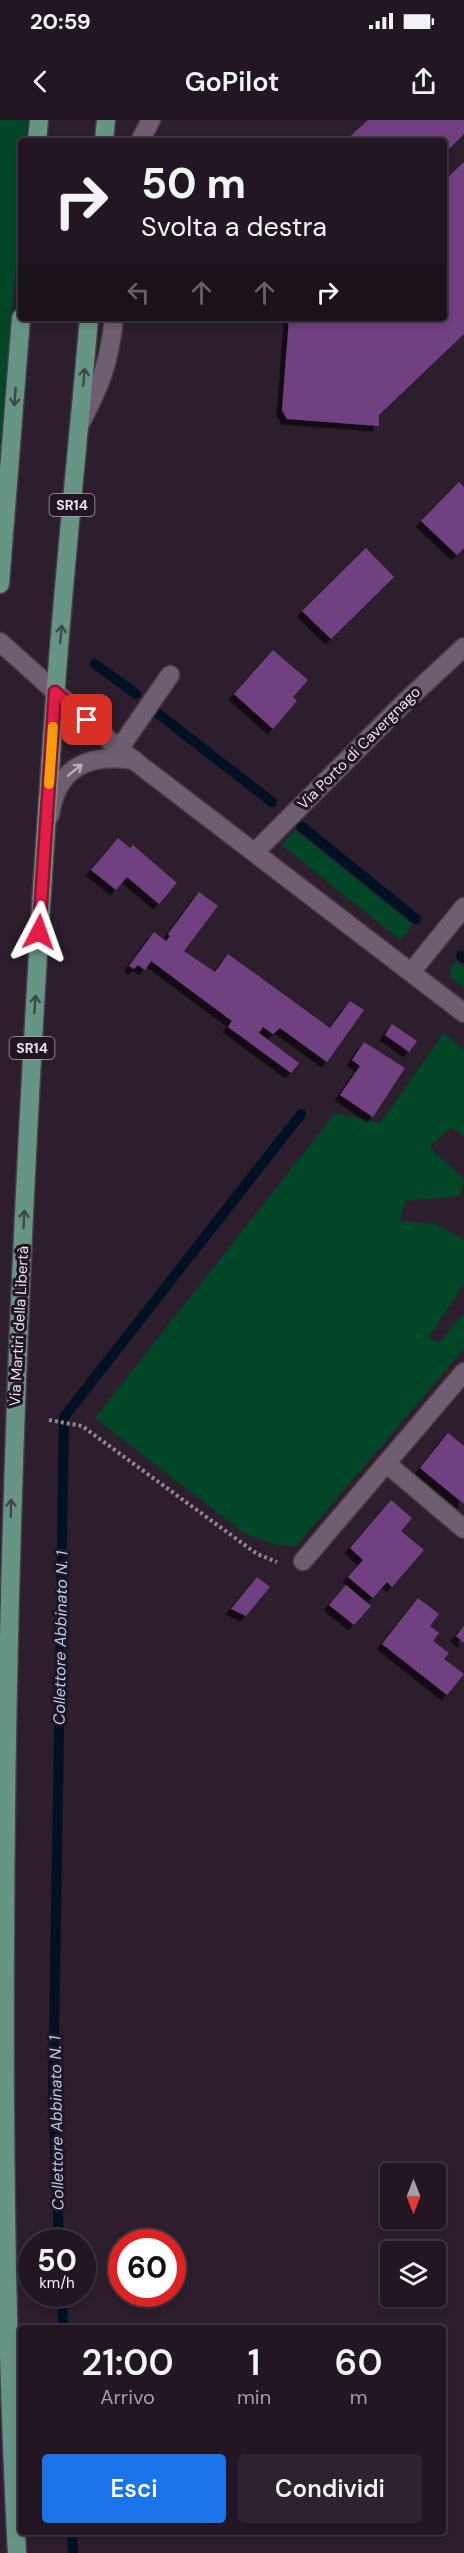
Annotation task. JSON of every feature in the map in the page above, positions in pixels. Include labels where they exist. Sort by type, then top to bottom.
[{"type":"main road","points":[[37,138],[39,120]]},
{"type":"main road","points":[[104,138],[106,120]]},
{"type":"main road","points":[[0,584],[3,520],[21,321]]},
{"type":"main road","name":"Via Martiri della Libertà","points":[[17,2553],[4,2141],[5,1755],[13,1449],[32,1041],[55,692],[89,321]]},
{"type":"street","points":[[142,138],[151,120]]},
{"type":"street","points":[[79,426],[103,378],[111,351],[114,321]]},
{"type":"street","points":[[0,642],[126,754],[464,1013]]},
{"type":"street","name":"Via Porto di Cavergnago","points":[[255,852],[405,702],[464,647]]},
{"type":"street","points":[[126,754],[170,675]]},
{"type":"street","points":[[45,841],[51,804],[66,776],[78,765],[102,757],[126,754]]},
{"type":"street","points":[[412,971],[464,907]]},
{"type":"street","points":[[303,1561],[464,1372]]},
{"type":"street","points":[[387,1464],[464,1529]]},
{"type":"path","points":[[49,1420],[82,1426],[257,1554],[286,1565],[303,1561]]},
{"type":"green space","points":[[0,120],[28,120],[26,138],[18,138],[18,244],[0,464]]},
{"type":"green space","points":[[295,830],[413,925],[400,940],[282,845]]},
{"type":"green space","points":[[456,961],[464,968],[464,988],[450,977],[450,968]]},
{"type":"green space","points":[[444,1033],[464,1050],[464,1136],[451,1128],[429,1147],[464,1179],[460,1196],[405,1201],[400,1221],[436,1224],[464,1240],[464,1284],[429,1337],[439,1343],[464,1313],[464,1349],[296,1546],[275,1545],[244,1533],[95,1418],[335,1113],[380,1123]]},
{"type":"building","points":[[368,120],[464,120],[464,134],[447,151],[447,138],[348,138]]},
{"type":"building","points":[[464,162],[464,334],[379,415],[379,426],[287,419],[282,410],[289,321],[447,321],[447,178]]},
{"type":"building","points":[[459,482],[464,487],[464,548],[457,555],[421,521]]},
{"type":"building","points":[[366,548],[394,577],[331,639],[302,611]]},
{"type":"building","points":[[273,650],[308,680],[293,697],[297,701],[273,729],[234,694]]},
{"type":"building","points":[[118,838],[130,848],[133,845],[177,883],[159,904],[127,877],[116,890],[91,870]]},
{"type":"building","points":[[199,892],[218,906],[184,951],[215,972],[228,954],[330,1028],[350,1001],[364,1010],[327,1062],[280,1028],[273,1034],[263,1027],[259,1033],[299,1063],[291,1073],[228,1027],[232,1021],[151,961],[145,970],[138,965],[134,969],[129,966],[154,932],[166,941],[170,936],[168,934]]},
{"type":"building","points":[[392,1024],[417,1041],[409,1052],[385,1035]]},
{"type":"building","points":[[364,1042],[405,1068],[373,1117],[340,1095],[360,1066],[352,1060]]},
{"type":"building","points":[[448,1433],[464,1446],[464,1504],[420,1468]]},
{"type":"building","points":[[391,1500],[412,1518],[401,1531],[424,1550],[392,1587],[387,1582],[373,1598],[348,1577],[363,1560],[350,1548]]},
{"type":"building","points":[[257,1577],[270,1587],[246,1616],[231,1609]]},
{"type":"building","points":[[346,1585],[371,1606],[354,1625],[329,1605]]},
{"type":"building","points":[[418,1598],[439,1614],[430,1626],[439,1633],[433,1641],[449,1653],[444,1659],[464,1674],[447,1695],[382,1644]]},
{"type":"building","points":[[464,1626],[464,1643],[456,1636]]},
{"type":"waterway","points":[[95,664],[136,694]]},
{"type":"waterway","points":[[156,712],[272,802]]},
{"type":"waterway","points":[[301,826],[416,919]]},
{"type":"waterway","name":"Collettore Abbinato N. 1","points":[[58,2229],[53,2100],[64,1417],[301,1114]]},
{"type":"waterway","name":"Collettore Abbinato N. 1","points":[[62,2307],[63,2325]]},
{"type":"waterway","name":"Collettore Abbinato N. 1","points":[[72,2535],[73,2553]]},
{"type":"slow traffic","points":[[49,784],[53,727]]},
{"type":"route","points":[[39,932],[55,692],[87,720]]}]
